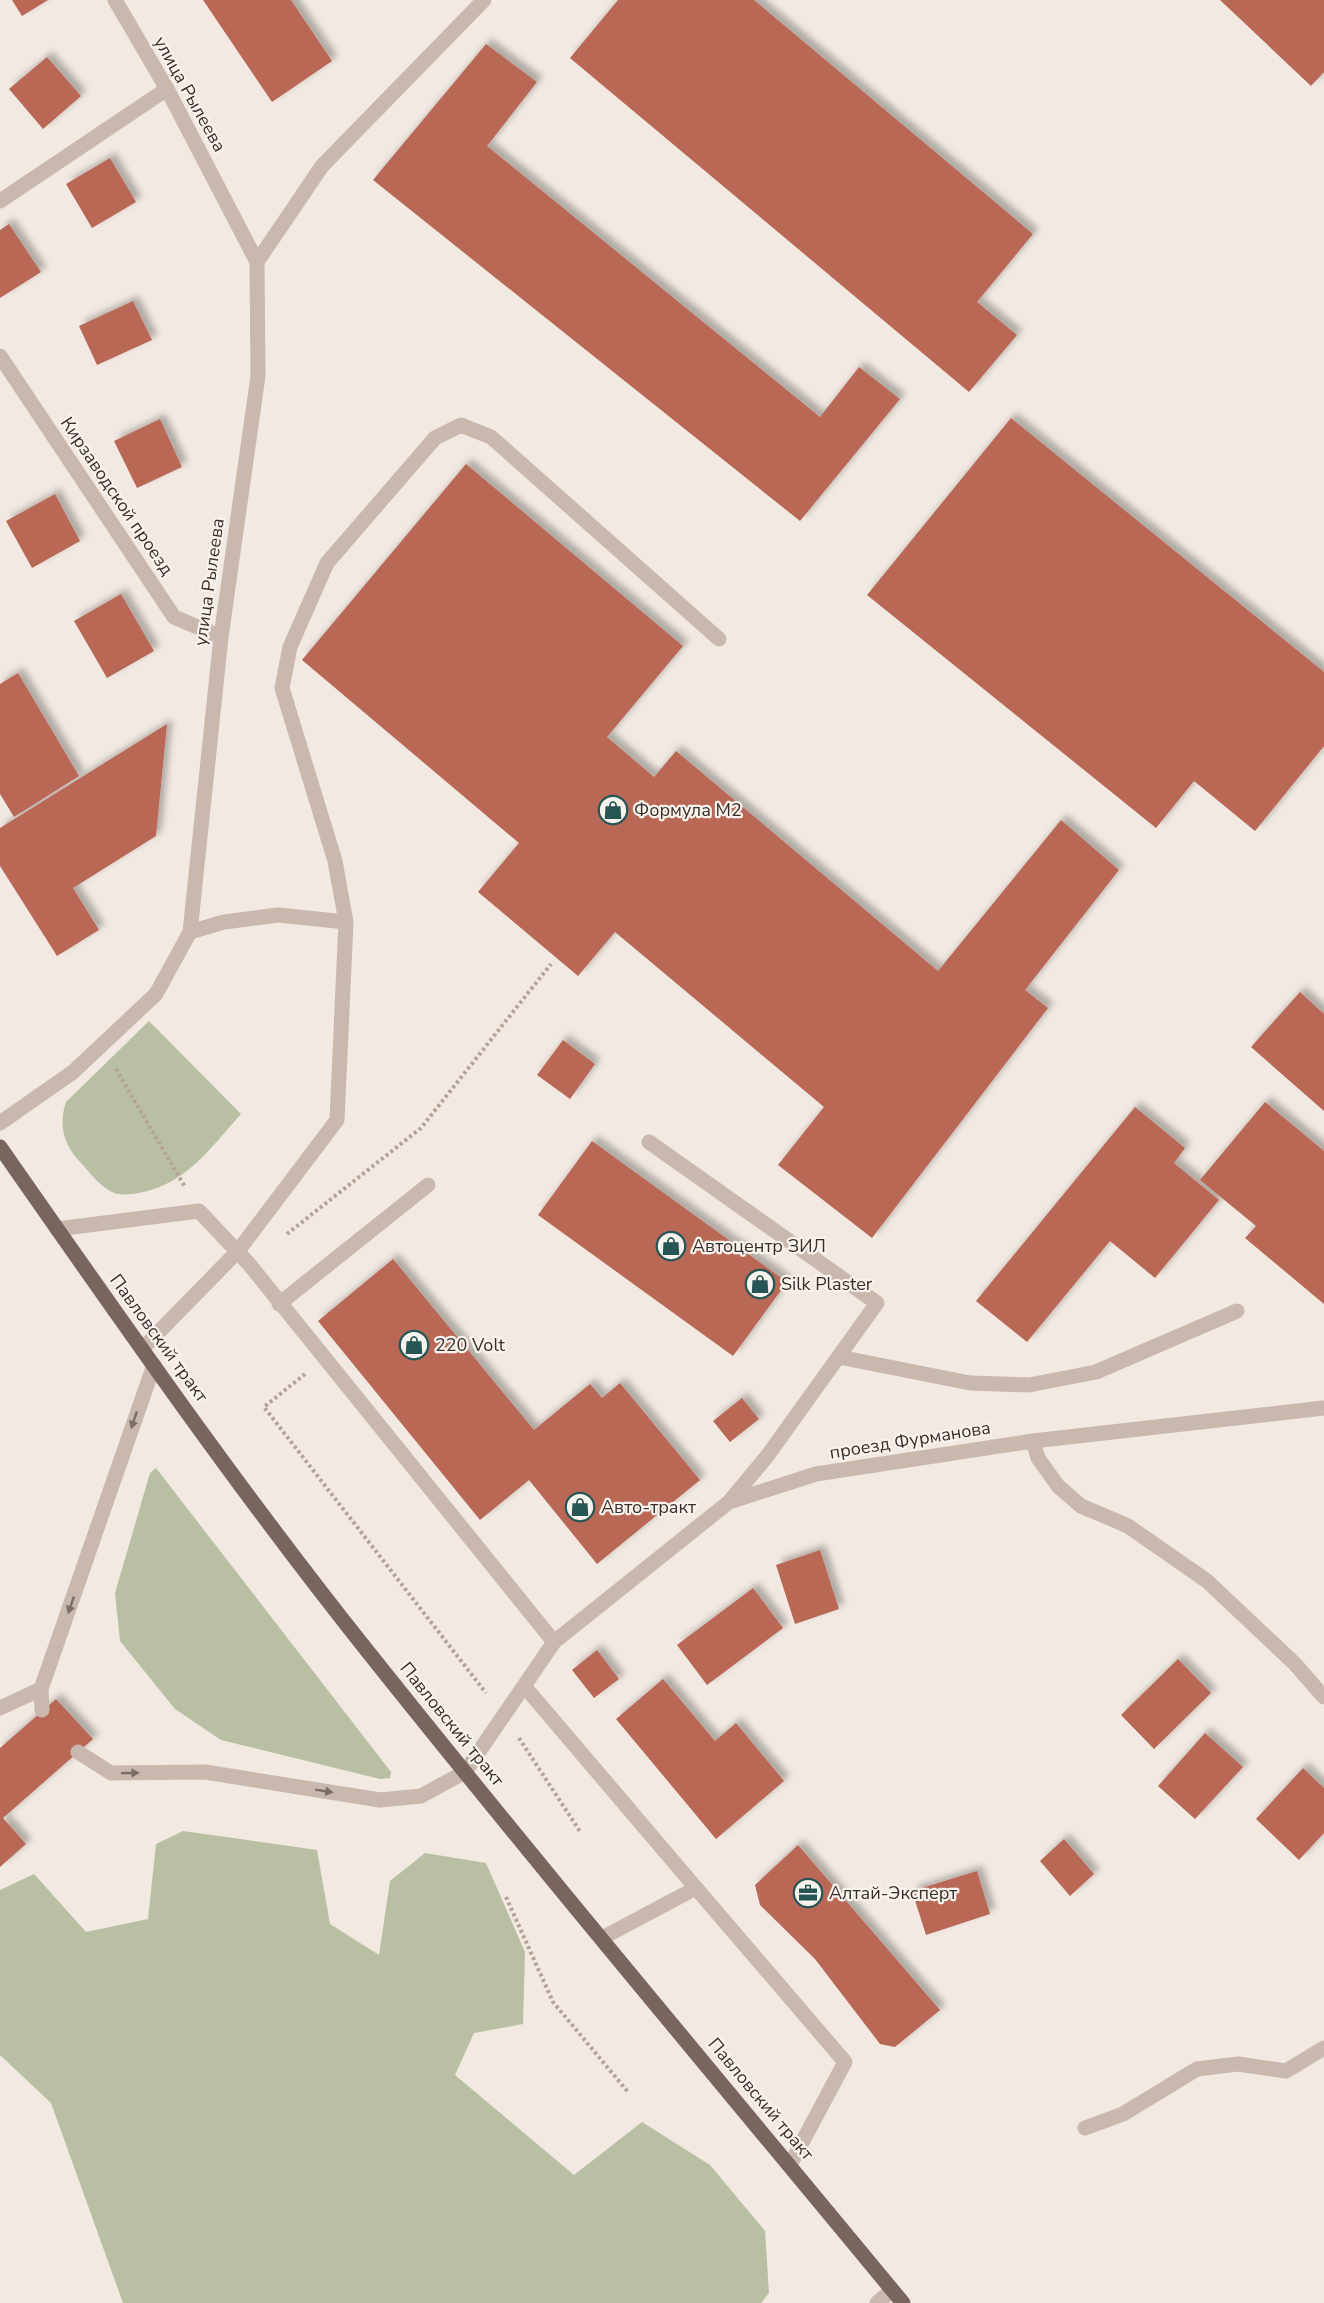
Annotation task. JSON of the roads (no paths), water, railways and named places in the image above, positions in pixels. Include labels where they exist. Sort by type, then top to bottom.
[{"type":"main road","name":"Павловский тракт","points":[[0,1147],[142,1349],[363,1645],[903,2303]]},
{"type":"street","name":"улица Рылеева","points":[[0,1123],[73,1072],[156,994],[190,932],[220,638],[258,376],[258,262],[167,89],[115,0]]},
{"type":"street","points":[[258,262],[322,166],[484,0]]},
{"type":"street","points":[[0,201],[167,89]]},
{"type":"street","name":"Кирзаводской проезд","points":[[0,356],[174,617],[220,638]]},
{"type":"street","points":[[142,1349],[238,1251],[337,1120],[346,922],[335,861],[282,688],[290,647],[327,563],[435,438],[461,425],[491,437],[718,639]]},
{"type":"street","points":[[190,932],[224,922],[278,915],[346,922]]},
{"type":"street","points":[[649,1142],[878,1303],[768,1455],[729,1502]]},
{"type":"street","points":[[279,1304],[428,1185]]},
{"type":"street","points":[[57,1229],[199,1210],[238,1251],[554,1642]]},
{"type":"street","points":[[839,1357],[970,1383],[1029,1384],[1096,1372],[1238,1311]]},
{"type":"street","points":[[42,1710],[41,1689],[154,1365]]},
{"type":"street","name":"проезд Фурманова","points":[[465,1772],[554,1642],[729,1502],[816,1474],[1033,1441],[1324,1408]]},
{"type":"street","points":[[1033,1441],[1038,1458],[1058,1486],[1081,1506],[1128,1526],[1207,1581],[1295,1664],[1324,1697]]},
{"type":"street","points":[[525,1687],[845,2062],[790,2164]]},
{"type":"street","points":[[0,1708],[41,1689]]},
{"type":"street","points":[[78,1752],[111,1773],[205,1772],[380,1800],[421,1796],[465,1772]]},
{"type":"street","points":[[602,1938],[696,1888]]},
{"type":"street","points":[[1085,2128],[1123,2114],[1197,2069],[1238,2064],[1286,2071],[1324,2048]]},
{"type":"street","points":[[877,2303],[892,2290]]},
{"type":"place","name":"Формула М2","points":[[613,810]]},
{"type":"place","name":"Автоцентр ЗИЛ","points":[[671,1246]]},
{"type":"place","name":"Silk Plaster","points":[[760,1284]]},
{"type":"place","name":"220 Volt","points":[[414,1345]]},
{"type":"place","name":"Авто-тракт","points":[[580,1507]]},
{"type":"place","name":"Алтай-Эксперт","points":[[808,1893]]}]
